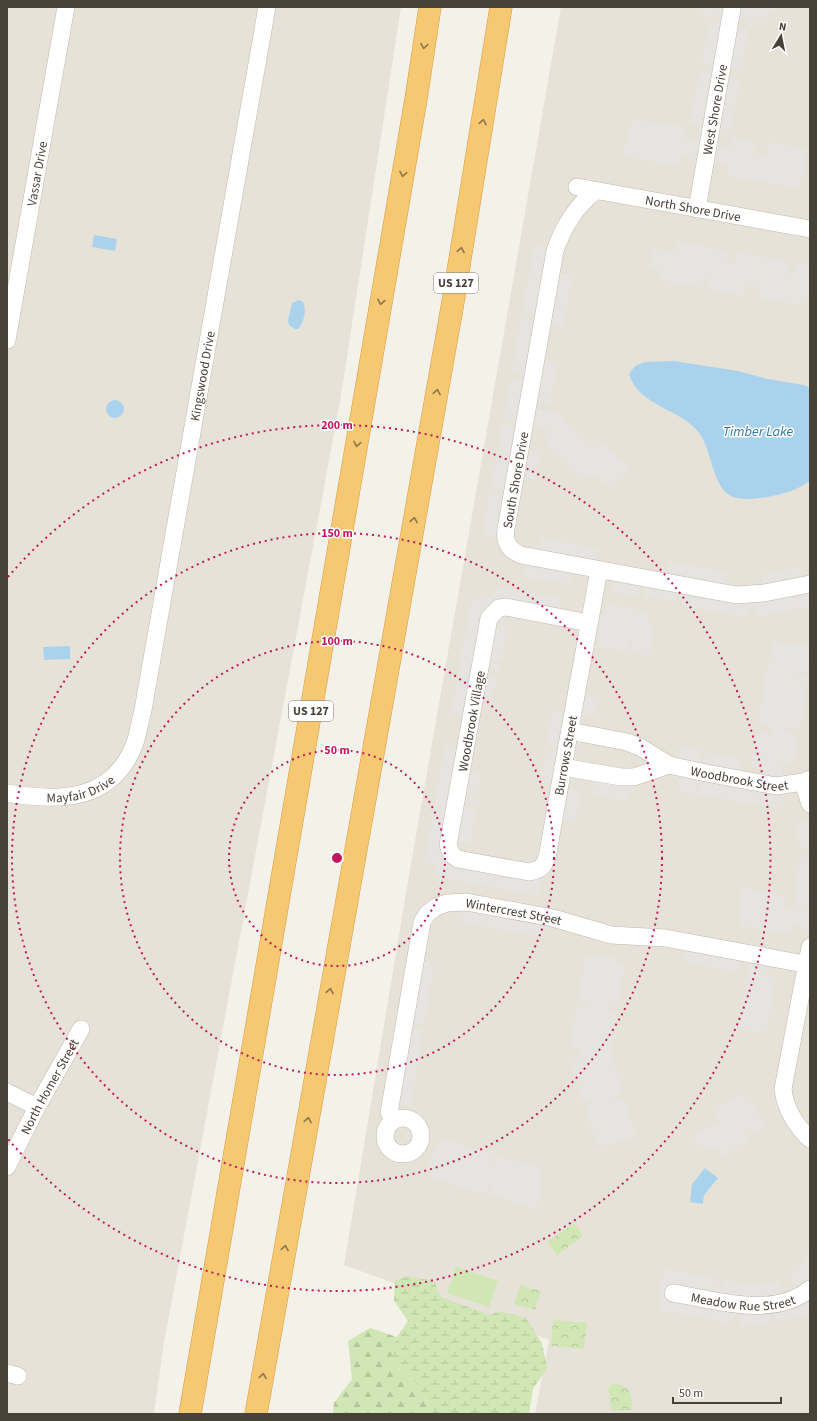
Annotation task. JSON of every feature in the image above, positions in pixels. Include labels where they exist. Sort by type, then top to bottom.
[{"type":"highway","name":"US 127","points":[[190,1414],[416,99],[430,7]]},
{"type":"highway","name":"US 127","points":[[256,1414],[452,302],[501,7]]},
{"type":"street","name":"Vassar Drive","points":[[7,340],[66,7]]},
{"type":"street","name":"Kingswood Drive","points":[[134,744],[143,710],[267,7]]},
{"type":"street","name":"West Shore Drive","points":[[697,209],[734,8]]},
{"type":"street","name":"North Shore Drive","points":[[577,187],[810,229]]},
{"type":"street","name":"South Shore Drive","points":[[596,191],[588,196],[574,214],[561,234],[555,251],[505,540],[510,549],[521,555],[736,595],[764,593],[810,584]]},
{"type":"street","name":"Burrows Street","points":[[448,845],[452,855],[458,859],[529,872],[542,868],[545,864],[599,570]]},
{"type":"street","name":"Woodbrook Village","points":[[448,845],[489,618],[499,608],[506,607],[589,623]]},
{"type":"street","name":"Woodbrook Street","points":[[570,731],[627,742],[640,747],[669,765],[776,786],[806,781]]},
{"type":"street","name":"Mayfair Drive","points":[[7,793],[47,798],[72,797],[91,791],[109,781],[126,760],[134,744]]},
{"type":"street","points":[[634,777],[641,772],[646,762],[646,757],[640,747]]},
{"type":"street","points":[[563,767],[621,777],[634,777],[669,765]]},
{"type":"street","points":[[806,781],[810,804]]},
{"type":"street","name":"Wintercrest Street","points":[[393,1120],[389,1112],[422,922],[427,914],[436,907],[447,903],[466,902],[553,918],[611,935],[665,938],[808,965]]},
{"type":"street","points":[[810,948],[784,1089],[786,1105],[810,1139]]},
{"type":"street","name":"North Homer Street","points":[[7,1167],[37,1107],[81,1029]]},
{"type":"street","points":[[7,1092],[37,1107]]},
{"type":"street","name":"Meadow Rue Street","points":[[673,1293],[752,1306],[773,1305],[795,1299],[810,1289]]},
{"type":"shaded area","points":[[7,7],[401,7],[340,402],[163,1348],[154,1414],[7,1414]]},
{"type":"shaded area","points":[[561,7],[810,7],[810,1414],[535,1414],[549,1340],[344,1265],[409,875]]},
{"type":"shaded area","points":[[699,7],[779,7],[751,27],[744,18],[737,23],[739,28],[748,29],[741,70],[730,68],[728,73],[731,77],[740,79],[730,131],[720,130],[716,140],[722,147],[726,148],[730,147],[732,137],[756,142],[754,152],[765,156],[768,142],[806,149],[804,162],[806,165],[805,172],[802,174],[799,188],[727,176],[729,163],[719,161],[712,165],[695,161],[686,154],[682,154],[680,166],[622,156],[633,119],[683,127],[682,137],[687,138],[687,141],[693,142],[699,138],[699,126],[690,124],[700,71],[713,73],[712,65],[702,63],[709,22],[718,24],[721,21],[715,13],[707,19]]},
{"type":"shaded area","points":[[678,242],[727,251],[727,261],[730,265],[734,263],[738,253],[787,261],[787,272],[790,276],[793,274],[798,263],[810,265],[810,296],[807,297],[805,306],[759,298],[760,288],[749,285],[745,287],[744,296],[708,289],[710,280],[707,277],[704,279],[702,288],[659,280],[660,270],[649,267],[652,248],[668,251],[672,254]]},
{"type":"shaded area","points":[[534,245],[564,248],[560,273],[572,276],[563,326],[550,326],[544,358],[547,362],[557,364],[549,405],[539,403],[537,404],[536,408],[557,414],[589,448],[594,449],[602,442],[630,469],[610,489],[594,475],[588,476],[583,481],[543,440],[550,430],[533,425],[528,446],[531,450],[540,452],[535,480],[522,480],[513,536],[496,537],[483,534],[489,494],[500,495],[504,493],[501,489],[491,487],[503,422],[513,424],[517,422],[515,420],[504,418],[511,378],[520,380],[524,376],[521,373],[512,371],[521,318],[532,320],[535,317],[533,314],[523,312]]},
{"type":"shaded area","points":[[540,538],[598,549],[596,560],[600,564],[667,574],[670,562],[727,572],[725,581],[729,585],[762,587],[764,584],[762,575],[798,567],[801,578],[810,576],[810,606],[757,617],[755,606],[750,605],[747,617],[681,605],[683,594],[677,592],[675,601],[644,597],[644,586],[640,585],[637,596],[612,592],[613,582],[608,579],[605,581],[572,573],[569,584],[524,577],[526,564],[539,547]]},
{"type":"shaded area","points":[[496,586],[561,598],[559,609],[578,612],[582,607],[601,610],[600,616],[604,617],[606,604],[649,612],[647,625],[654,626],[649,656],[631,653],[633,640],[630,639],[628,652],[600,647],[601,633],[598,633],[596,638],[578,635],[576,630],[573,628],[512,616],[498,620],[498,626],[507,627],[501,661],[489,660],[491,663],[499,665],[499,671],[487,669],[486,674],[497,676],[493,697],[482,695],[470,769],[482,773],[477,797],[466,795],[465,797],[477,800],[476,804],[467,802],[464,805],[466,807],[476,809],[470,845],[459,843],[456,845],[457,851],[532,865],[534,863],[541,883],[538,896],[435,876],[437,864],[425,861],[445,745],[458,747],[464,716],[451,714],[472,598],[484,600],[485,596],[494,598]]},
{"type":"shaded area","points":[[773,642],[810,646],[808,673],[796,671],[795,673],[808,676],[800,728],[787,727],[785,729],[787,733],[798,735],[792,764],[782,762],[782,770],[784,774],[789,775],[790,793],[784,794],[782,808],[761,805],[762,794],[760,794],[758,805],[698,795],[701,783],[698,782],[695,794],[678,791],[680,778],[674,777],[681,747],[703,751],[701,763],[704,763],[706,752],[742,759],[741,768],[743,772],[762,774],[765,771],[764,768],[751,766],[757,733],[769,735],[772,731],[769,725],[758,723],[765,683],[775,685],[765,682]]},
{"type":"shaded area","points":[[569,691],[599,698],[596,715],[583,713],[582,721],[585,725],[582,742],[578,745],[577,760],[636,784],[634,790],[631,790],[629,801],[592,795],[593,780],[576,777],[571,779],[568,788],[580,790],[575,823],[561,821],[553,782],[541,780],[547,749],[558,751],[559,746],[547,744],[553,711],[565,712]]},
{"type":"shaded area","points":[[810,818],[810,847],[800,848],[796,822],[807,821]]},
{"type":"shaded area","points":[[800,856],[810,858],[810,933],[805,932],[803,928],[795,923],[793,923],[791,935],[739,925],[742,912],[739,911],[743,887],[786,896],[784,908],[805,913],[805,909],[794,908]]},
{"type":"shaded area","points":[[458,894],[553,910],[549,924],[542,937],[460,922],[455,909]]},
{"type":"shaded area","points":[[684,934],[770,950],[764,971],[775,978],[766,1033],[739,1029],[750,968],[747,960],[740,961],[737,972],[684,962],[684,951],[682,949]]},
{"type":"shaded area","points":[[586,955],[614,958],[615,960],[625,964],[617,1007],[608,1006],[606,1009],[616,1012],[610,1053],[623,1092],[612,1098],[624,1098],[637,1137],[598,1147],[585,1108],[595,1102],[583,1103],[571,1062],[581,1057],[580,1050],[570,1046],[577,1006],[587,1006],[589,1004],[578,1000]]},
{"type":"shaded area","points":[[408,956],[424,959],[426,962],[434,965],[424,1024],[414,1023],[411,1025],[423,1030],[411,1105],[398,1105]]},
{"type":"shaded area","points":[[740,1094],[750,1104],[751,1103],[767,1127],[754,1135],[749,1127],[743,1130],[749,1140],[723,1156],[715,1146],[706,1151],[703,1145],[699,1147],[692,1136],[719,1121],[716,1109]]},
{"type":"shaded area","points":[[441,1138],[490,1153],[489,1165],[493,1165],[497,1156],[542,1168],[542,1189],[536,1209],[490,1195],[492,1184],[489,1185],[485,1194],[430,1178],[431,1166],[429,1164],[434,1149],[437,1148]]},
{"type":"shaded area","points":[[810,1247],[810,1313],[775,1322],[772,1312],[770,1312],[769,1323],[753,1326],[741,1325],[740,1312],[736,1312],[734,1314],[731,1323],[660,1310],[658,1288],[667,1269],[719,1280],[719,1291],[721,1290],[724,1280],[748,1285],[768,1285],[779,1282],[782,1291],[786,1292],[794,1287],[790,1277],[803,1264]]},
{"type":"green space","points":[[574,1223],[583,1236],[557,1255],[547,1242]]},
{"type":"green space","points":[[456,1267],[498,1281],[489,1307],[447,1293]]},
{"type":"green space","points":[[407,1276],[434,1281],[441,1297],[490,1315],[499,1311],[526,1318],[542,1343],[547,1368],[533,1389],[529,1414],[436,1414],[414,1380],[390,1362],[397,1337],[408,1321],[394,1301],[395,1281]]},
{"type":"green space","points":[[520,1285],[541,1291],[535,1310],[514,1304]]},
{"type":"green space","points":[[553,1320],[587,1323],[584,1349],[551,1346]]},
{"type":"green space","points":[[370,1328],[397,1337],[390,1362],[414,1380],[436,1414],[333,1414],[334,1403],[352,1379],[348,1341]]},
{"type":"green space","points":[[612,1383],[627,1388],[631,1394],[632,1410],[612,1411],[608,1388]]},
{"type":"water","points":[[94,235],[117,239],[115,251],[92,247]]},
{"type":"water","points":[[299,300],[303,302],[305,308],[304,316],[298,329],[295,329],[289,325],[288,320],[292,303]]},
{"type":"water","name":"Timber Lake","points":[[674,361],[738,371],[768,379],[804,385],[810,388],[810,481],[794,490],[761,498],[736,498],[725,491],[716,476],[704,441],[700,434],[692,425],[682,418],[651,401],[642,394],[634,385],[629,374],[635,366],[645,362]]},
{"type":"water","points":[[111,400],[119,400],[124,405],[122,416],[119,418],[111,418],[106,413],[106,405]]},
{"type":"water","points":[[70,646],[70,659],[44,660],[43,647]]},
{"type":"water","points":[[705,1168],[718,1178],[704,1195],[703,1204],[690,1202],[692,1184]]}]
